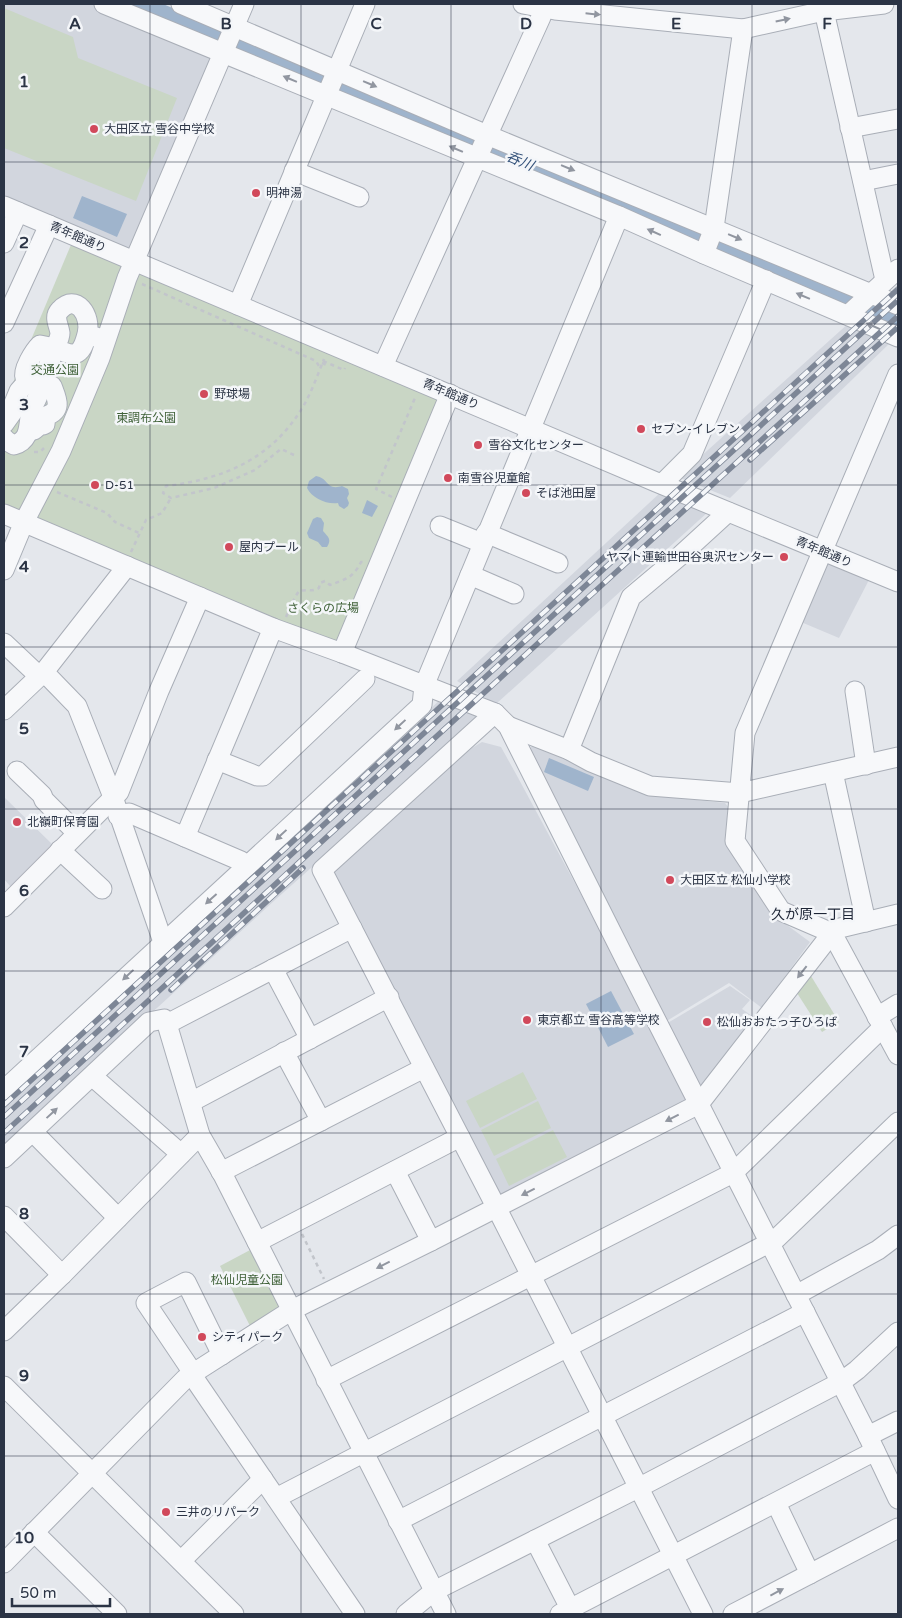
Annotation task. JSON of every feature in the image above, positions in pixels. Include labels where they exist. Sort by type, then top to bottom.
[{"type":"street","points":[[180,4],[486,137],[709,242],[766,280],[898,337]]},
{"type":"street","points":[[4,570],[24,522],[61,451],[100,358],[131,269],[244,4]]},
{"type":"street","points":[[238,304],[365,4]]},
{"type":"street","points":[[523,4],[743,29],[824,8],[884,4]]},
{"type":"street","points":[[116,6],[619,216],[709,242],[885,281]]},
{"type":"street","points":[[384,366],[545,6]]},
{"type":"street","points":[[824,8],[885,281],[898,305]]},
{"type":"street","points":[[709,242],[743,29]]},
{"type":"street","points":[[850,128],[898,119]]},
{"type":"street","points":[[294,171],[359,197]]},
{"type":"street","points":[[863,182],[898,174]]},
{"type":"street","points":[[4,243],[11,209]]},
{"type":"street","name":"青年館通り","points":[[11,209],[49,225],[131,269],[238,304],[898,582]]},
{"type":"street","points":[[4,1090],[422,705],[424,686],[619,216]]},
{"type":"street","points":[[4,323],[49,225]]},
{"type":"street","points":[[662,484],[692,454],[766,280]]},
{"type":"street","points":[[848,315],[885,281]]},
{"type":"street","points":[[55,348],[60,336],[57,315],[65,306],[72,304],[80,306],[85,313],[89,328],[85,344],[80,352],[69,354],[55,348],[40,346],[31,357],[24,372],[25,378],[40,383],[60,395],[81,403]]},
{"type":"street","points":[[87,334],[88,336],[105,340]]},
{"type":"street","points":[[898,374],[824,552],[745,733],[735,841],[781,911],[832,934],[898,1055]]},
{"type":"street","points":[[4,424],[14,410],[14,403],[19,391],[40,383]]},
{"type":"street","points":[[4,438],[14,445],[24,440],[29,431],[31,412],[39,394],[40,383]]},
{"type":"street","points":[[342,653],[450,394]]},
{"type":"street","points":[[569,750],[630,597],[681,556],[728,512]]},
{"type":"street","points":[[4,514],[200,597],[233,605],[279,624],[342,653],[502,720],[591,762],[650,786],[740,793],[898,757]]},
{"type":"street","points":[[440,526],[484,538],[558,563]]},
{"type":"street","points":[[4,710],[41,674],[124,564]]},
{"type":"street","points":[[470,575],[514,594]]},
{"type":"street","points":[[6,898],[60,850],[119,792],[159,691],[200,597]]},
{"type":"street","points":[[185,837],[217,760],[279,624]]},
{"type":"street","points":[[4,643],[77,706],[113,797],[163,942]]},
{"type":"street","points":[[217,760],[257,776],[263,776],[365,678]]},
{"type":"street","points":[[852,701],[866,764]]},
{"type":"street","points":[[502,720],[322,870],[389,997],[703,1614]]},
{"type":"street","points":[[502,720],[700,1104],[898,1499]]},
{"type":"street","points":[[17,771],[77,833]]},
{"type":"street","points":[[834,772],[866,922]]},
{"type":"street","points":[[118,816],[129,813],[241,860],[247,866]]},
{"type":"street","points":[[60,850],[102,889]]},
{"type":"street","points":[[4,1563],[92,1472],[192,1374],[292,1310],[700,1104],[832,934],[840,928],[898,914]]},
{"type":"street","points":[[167,1024],[352,928]]},
{"type":"street","points":[[273,969],[310,1039]]},
{"type":"street","points":[[191,1102],[389,997]]},
{"type":"street","points":[[326,1380],[734,1173],[898,1004]]},
{"type":"street","points":[[4,1158],[149,1022],[164,1019],[200,1134],[292,1310],[446,1614]]},
{"type":"street","points":[[284,1052],[321,1121]]},
{"type":"street","points":[[221,1172],[424,1068]]},
{"type":"street","points":[[92,1076],[181,1154]]},
{"type":"street","points":[[276,1498],[769,1243],[898,1122]]},
{"type":"street","points":[[33,1132],[118,1218]]},
{"type":"street","points":[[4,1331],[62,1275],[200,1134]]},
{"type":"street","points":[[257,1242],[460,1137]]},
{"type":"street","points":[[395,1171],[431,1241]]},
{"type":"street","points":[[4,1216],[62,1275]]},
{"type":"street","points":[[796,1295],[878,1250],[898,1235]]},
{"type":"street","points":[[222,1355],[186,1282],[146,1303],[355,1614]]},
{"type":"street","points":[[398,1520],[805,1312]]},
{"type":"street","points":[[406,1614],[434,1591],[638,1488],[841,1382],[857,1370],[898,1332]]},
{"type":"street","points":[[4,1386],[234,1614]]},
{"type":"street","points":[[535,1540],[568,1612],[776,1503],[872,1444],[898,1421]]},
{"type":"street","points":[[181,1561],[263,1479]]},
{"type":"street","points":[[776,1503],[810,1574]]},
{"type":"street","points":[[734,1614],[898,1528]]},
{"type":"street","points":[[34,1532],[117,1614]]},
{"type":"path","points":[[131,269],[316,361],[320,368],[304,404],[291,423],[276,440],[254,458],[232,470],[210,478],[166,486],[163,493],[171,498],[214,488],[255,470],[281,449],[294,455]]},
{"type":"path","points":[[328,366],[322,362],[344,370],[346,365]]},
{"type":"path","points":[[376,489],[415,398]]},
{"type":"path","points":[[42,486],[107,513],[115,522],[140,533]]},
{"type":"path","points":[[124,564],[146,520],[162,513],[171,498]]},
{"type":"path","points":[[279,624],[299,591],[306,589],[314,591],[319,588],[320,583],[325,581],[330,585],[350,577],[356,572],[361,562],[378,568]]},
{"type":"path","points":[[296,1222],[330,1292]]},
{"type":"shaded area","name":"大田区立 雪谷中学校","points":[[4,4],[97,4],[214,53],[131,252],[4,198]]},
{"type":"shaded area","points":[[850,322],[891,342],[730,498],[678,477]]},
{"type":"shaded area","points":[[661,492],[708,512],[496,704],[457,681]]},
{"type":"shaded area","points":[[827,560],[871,576],[839,638],[801,622]]},
{"type":"shaded area","points":[[441,699],[482,716],[275,900],[4,1148],[4,1095]]},
{"type":"shaded area","name":"東京都立 雪谷高等学校","points":[[482,742],[501,747],[605,939],[686,1100],[499,1197],[333,874],[337,865],[435,778]]},
{"type":"shaded area","name":"大田区立 松仙小学校","points":[[532,746],[606,776],[668,797],[725,803],[730,809],[726,845],[772,914],[810,942],[762,1008],[729,983],[665,1022],[525,755]]},
{"type":"shaded area","name":"北嶺町保育園","points":[[4,797],[55,847],[13,886],[10,886],[4,879]]},
{"type":"shaded area","points":[[730,986],[750,1000],[742,1009],[755,1018],[704,1085],[696,1083],[666,1024]]},
{"type":"green space","points":[[4,8],[73,37],[78,58],[177,98],[136,201],[4,148]]},
{"type":"green space","name":"東調布公園","points":[[73,240],[434,393],[439,405],[339,639],[327,645],[4,509],[4,404]]},
{"type":"green space","points":[[811,976],[839,1022],[822,1032],[797,993]]},
{"type":"green space","points":[[523,1072],[537,1099],[480,1128],[466,1101]]},
{"type":"green space","points":[[538,1101],[551,1128],[494,1156],[481,1130]]},
{"type":"green space","points":[[553,1130],[567,1157],[509,1186],[496,1159]]},
{"type":"green space","name":"松仙児童公園","points":[[252,1249],[282,1309],[251,1328],[220,1266]]},
{"type":"water","name":"呑川","points":[[124,4],[163,4],[898,313],[898,336]]},
{"type":"water","points":[[82,196],[127,214],[117,237],[73,218]]},
{"type":"water","points":[[316,476],[323,479],[330,486],[342,486],[348,489],[348,506],[344,509],[338,503],[325,502],[312,495],[307,488],[309,481]]},
{"type":"water","points":[[367,500],[378,506],[372,517],[362,513]]},
{"type":"water","points":[[321,518],[324,523],[323,531],[329,540],[327,547],[322,547],[318,542],[309,538],[307,533],[313,519]]},
{"type":"water","points":[[549,758],[594,777],[588,791],[544,772]]},
{"type":"water","points":[[611,991],[634,1034],[608,1047],[586,1004]]},
{"type":"railway","points":[[4,1105],[898,289]]},
{"type":"railway","points":[[4,1117],[898,300]]},
{"type":"railway","points":[[4,1133],[898,316]]},
{"type":"railway","points":[[750,460],[898,327]]},
{"type":"railway","points":[[171,990],[303,868]]},
{"type":"place","name":"大田区立 雪谷中学校","points":[[94,129]]},
{"type":"place","name":"明神湯","points":[[256,193]]},
{"type":"place","name":"野球場","points":[[204,394]]},
{"type":"place","name":"セブン-イレブン","points":[[641,429]]},
{"type":"place","name":"雪谷文化センター","points":[[478,445]]},
{"type":"place","name":"南雪谷児童館","points":[[448,478]]},
{"type":"place","name":"D-51","points":[[95,485]]},
{"type":"place","name":"そば池田屋","points":[[526,493]]},
{"type":"place","name":"屋内プール","points":[[229,547]]},
{"type":"place","name":"ヤマト運輸世田谷奥沢センター","points":[[784,557]]},
{"type":"place","name":"北嶺町保育園","points":[[17,822]]},
{"type":"place","name":"大田区立 松仙小学校","points":[[670,880]]},
{"type":"place","name":"東京都立 雪谷高等学校","points":[[527,1020]]},
{"type":"place","name":"松仙おおたっ子ひろば","points":[[707,1022]]},
{"type":"place","name":"シティパーク","points":[[202,1337]]},
{"type":"place","name":"三井のリパーク","points":[[166,1512]]},
{"type":"district","name":"久が原一丁目","points":[[813,914]]},
{"type":"park label","name":"交通公園","points":[[55,370]]},
{"type":"park label","name":"さくらの広場","points":[[323,608]]}]
